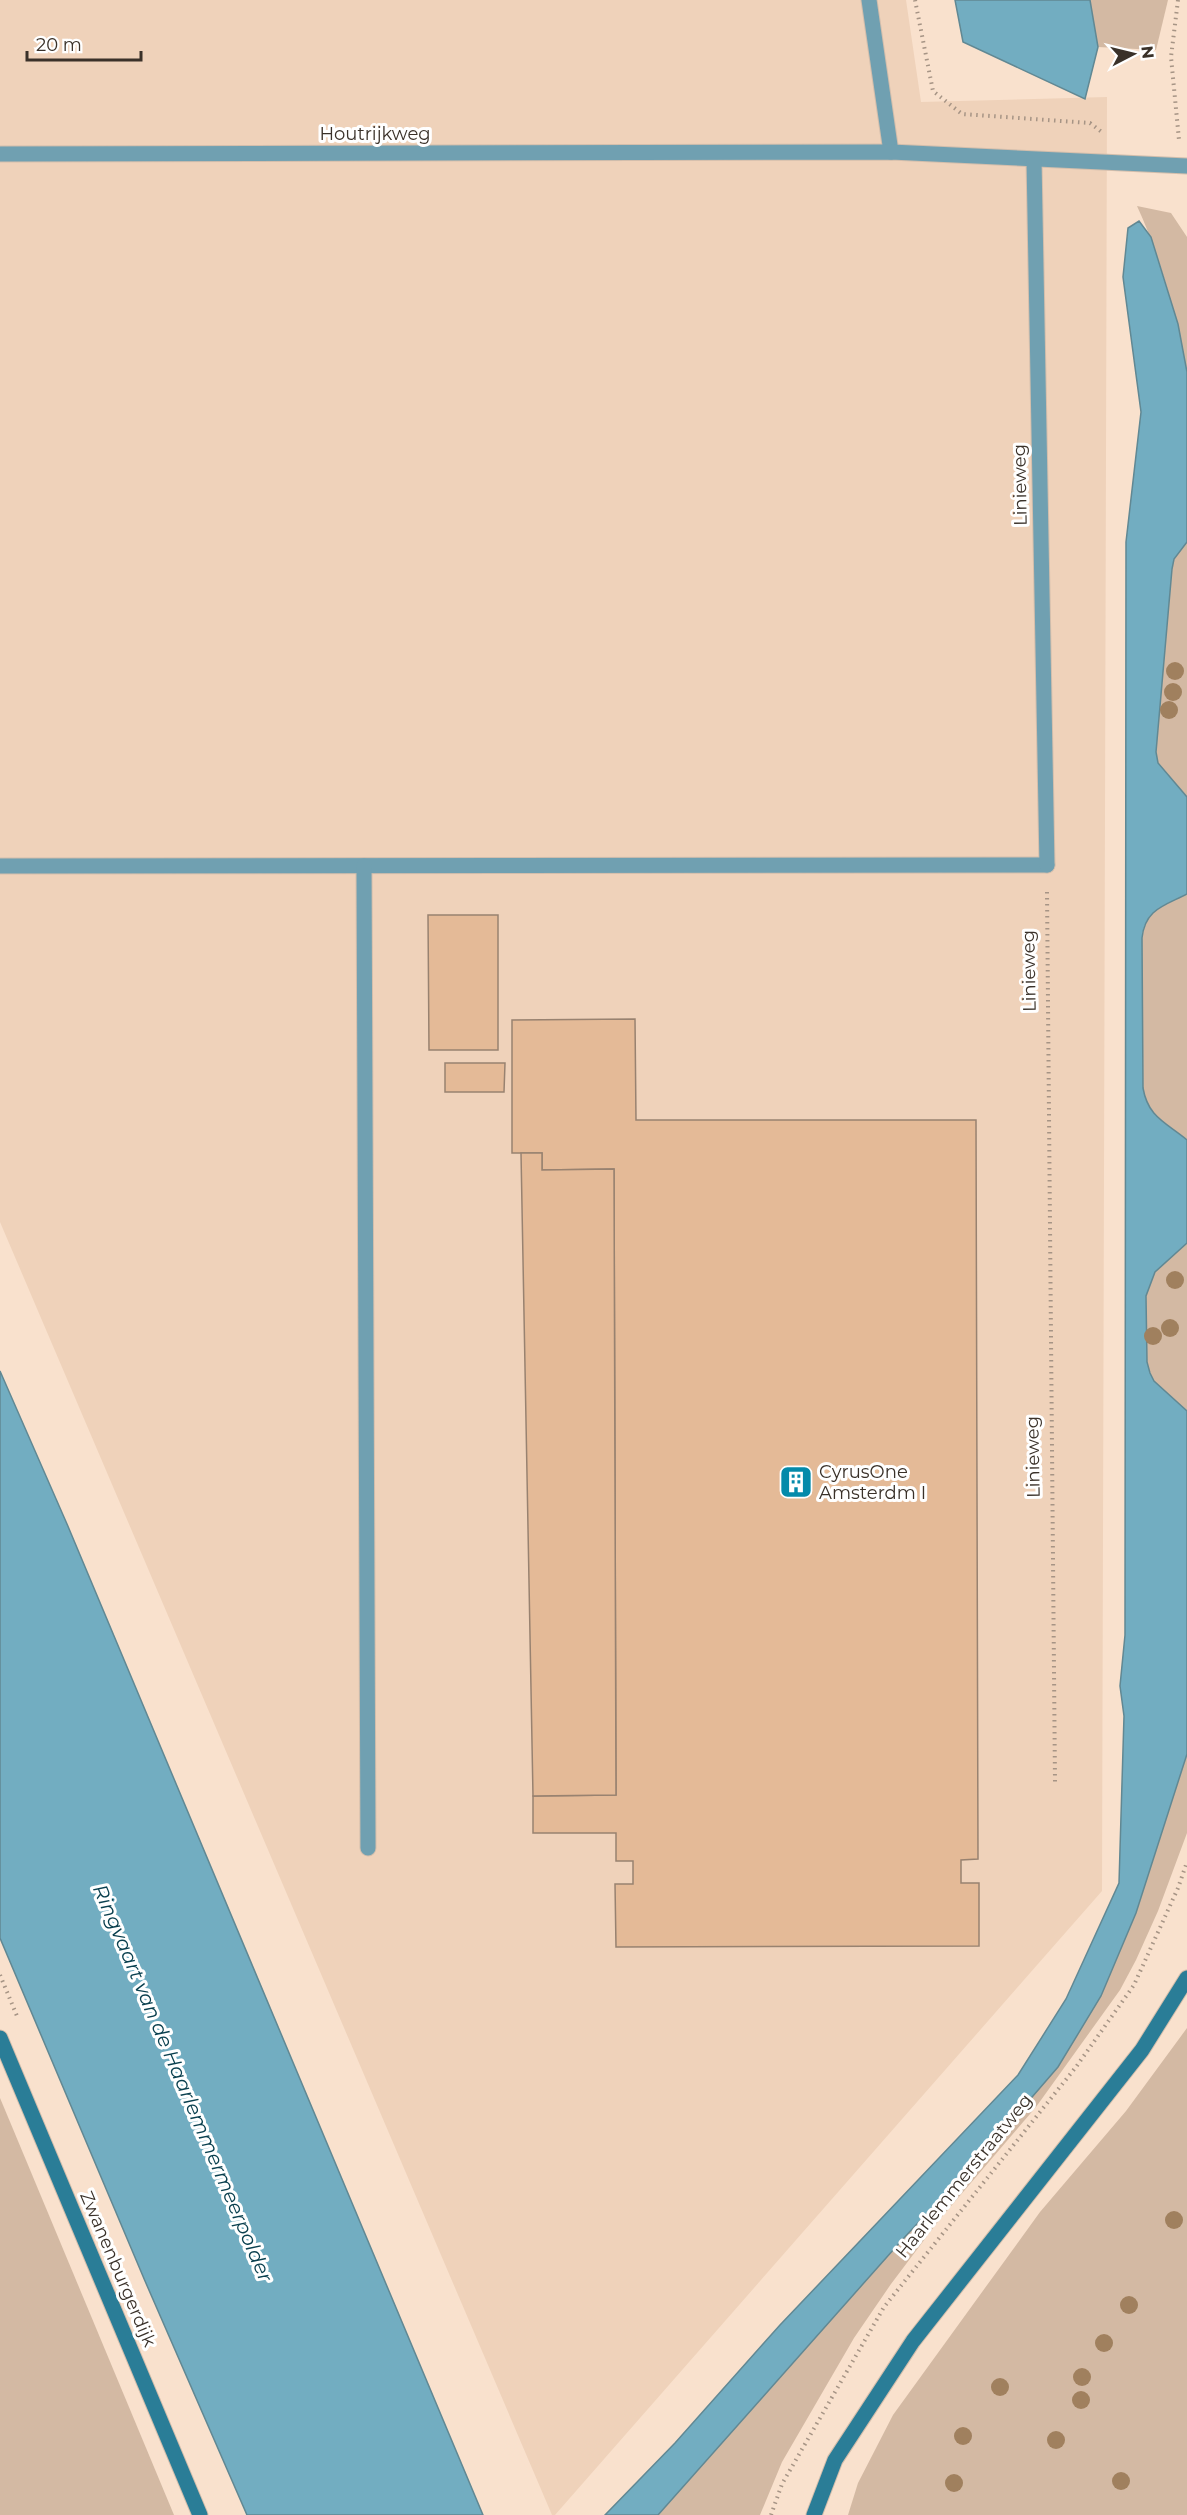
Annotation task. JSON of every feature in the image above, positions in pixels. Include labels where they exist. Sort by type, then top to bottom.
[{"type":"main road","points":[[814,2515],[835,2460],[913,2341],[1142,2049],[1187,1978]]},
{"type":"main road","name":"Zwanenburgerdijk","points":[[0,2038],[200,2515]]},
{"type":"street","points":[[869,0],[891,152],[1184,166]]},
{"type":"street","name":"Houtrijkweg","points":[[0,154],[891,152]]},
{"type":"street","name":"Linieweg","points":[[1034,160],[1047,865]]},
{"type":"street","points":[[0,866],[1047,865]]},
{"type":"street","points":[[364,866],[368,1848]]},
{"type":"path","points":[[915,0],[933,92],[962,114],[1090,123],[1108,137]]},
{"type":"path","points":[[1178,0],[1171,57],[1184,166]]},
{"type":"path","name":"Linieweg","points":[[1047,865],[1055,1782]]},
{"type":"path","name":"Haarlemmerstraatweg","points":[[771,2515],[782,2484],[884,2307],[1076,2067],[1134,1985],[1178,1888],[1187,1862]]},
{"type":"shaded area","points":[[0,0],[906,0],[921,102],[1107,97],[1102,1891],[555,2515],[552,2515],[0,1222]]},
{"type":"shaded area","points":[[1090,0],[1168,0],[1156,50],[1098,47]]},
{"type":"shaded area","points":[[1137,206],[1171,213],[1187,237],[1187,372],[1167,287]]},
{"type":"shaded area","points":[[1187,542],[1187,797],[1158,763],[1156,752],[1172,569],[1174,559]]},
{"type":"shaded area","points":[[1187,894],[1187,1140],[1153,1112],[1145,1098],[1143,1088],[1142,938],[1151,914]]},
{"type":"shaded area","points":[[1187,1243],[1187,1411],[1154,1381],[1150,1373],[1147,1362],[1146,1296],[1155,1272]]},
{"type":"shaded area","points":[[1187,1754],[1187,1833],[1158,1911],[1120,1990],[1036,2107],[940,2219],[891,2284],[854,2338],[782,2462],[760,2515],[658,2515],[902,2240],[989,2147],[1101,1996],[1136,1913]]},
{"type":"shaded area","points":[[1187,2028],[1187,2515],[848,2515],[858,2483],[893,2415],[1040,2212],[1126,2111]]},
{"type":"shaded area","points":[[0,2098],[13,2129],[174,2515],[0,2515]]},
{"type":"water","points":[[955,0],[1090,0],[1098,47],[1085,99],[963,42]]},
{"type":"water","points":[[1139,221],[1151,237],[1178,324],[1187,372],[1187,542],[1174,559],[1172,569],[1156,752],[1158,763],[1187,797],[1187,894],[1151,914],[1142,938],[1143,1088],[1145,1098],[1159,1118],[1187,1140],[1187,1243],[1155,1272],[1146,1296],[1147,1362],[1150,1373],[1154,1381],[1187,1411],[1187,1754],[1136,1913],[1101,1996],[1058,2067],[989,2147],[902,2240],[658,2515],[605,2515],[675,2443],[780,2325],[1018,2075],[1066,1999],[1119,1883],[1124,1716],[1120,1686],[1125,1635],[1126,542],[1141,412],[1123,277],[1128,228]]},
{"type":"water","name":"Ringvaart van de Haarlemmermeerpolder","points":[[0,1371],[67,1524],[483,2515],[247,2515],[0,1938]]},
{"type":"building","points":[[428,915],[498,915],[498,1050],[429,1050]]},
{"type":"building","name":"CyrusOne Amsterdm I","points":[[635,1019],[636,1120],[976,1120],[978,1859],[961,1860],[961,1883],[979,1883],[979,1946],[616,1947],[615,1884],[633,1884],[633,1861],[616,1861],[616,1833],[533,1833],[533,1796],[616,1795],[614,1169],[542,1170],[542,1153],[512,1153],[512,1020]]},
{"type":"building","points":[[445,1063],[505,1063],[504,1092],[445,1092]]},
{"type":"building","points":[[521,1153],[542,1153],[542,1170],[614,1169],[616,1795],[533,1796]]},
{"type":"place","name":"CyrusOne Amsterdm I","points":[[796,1482]]}]
